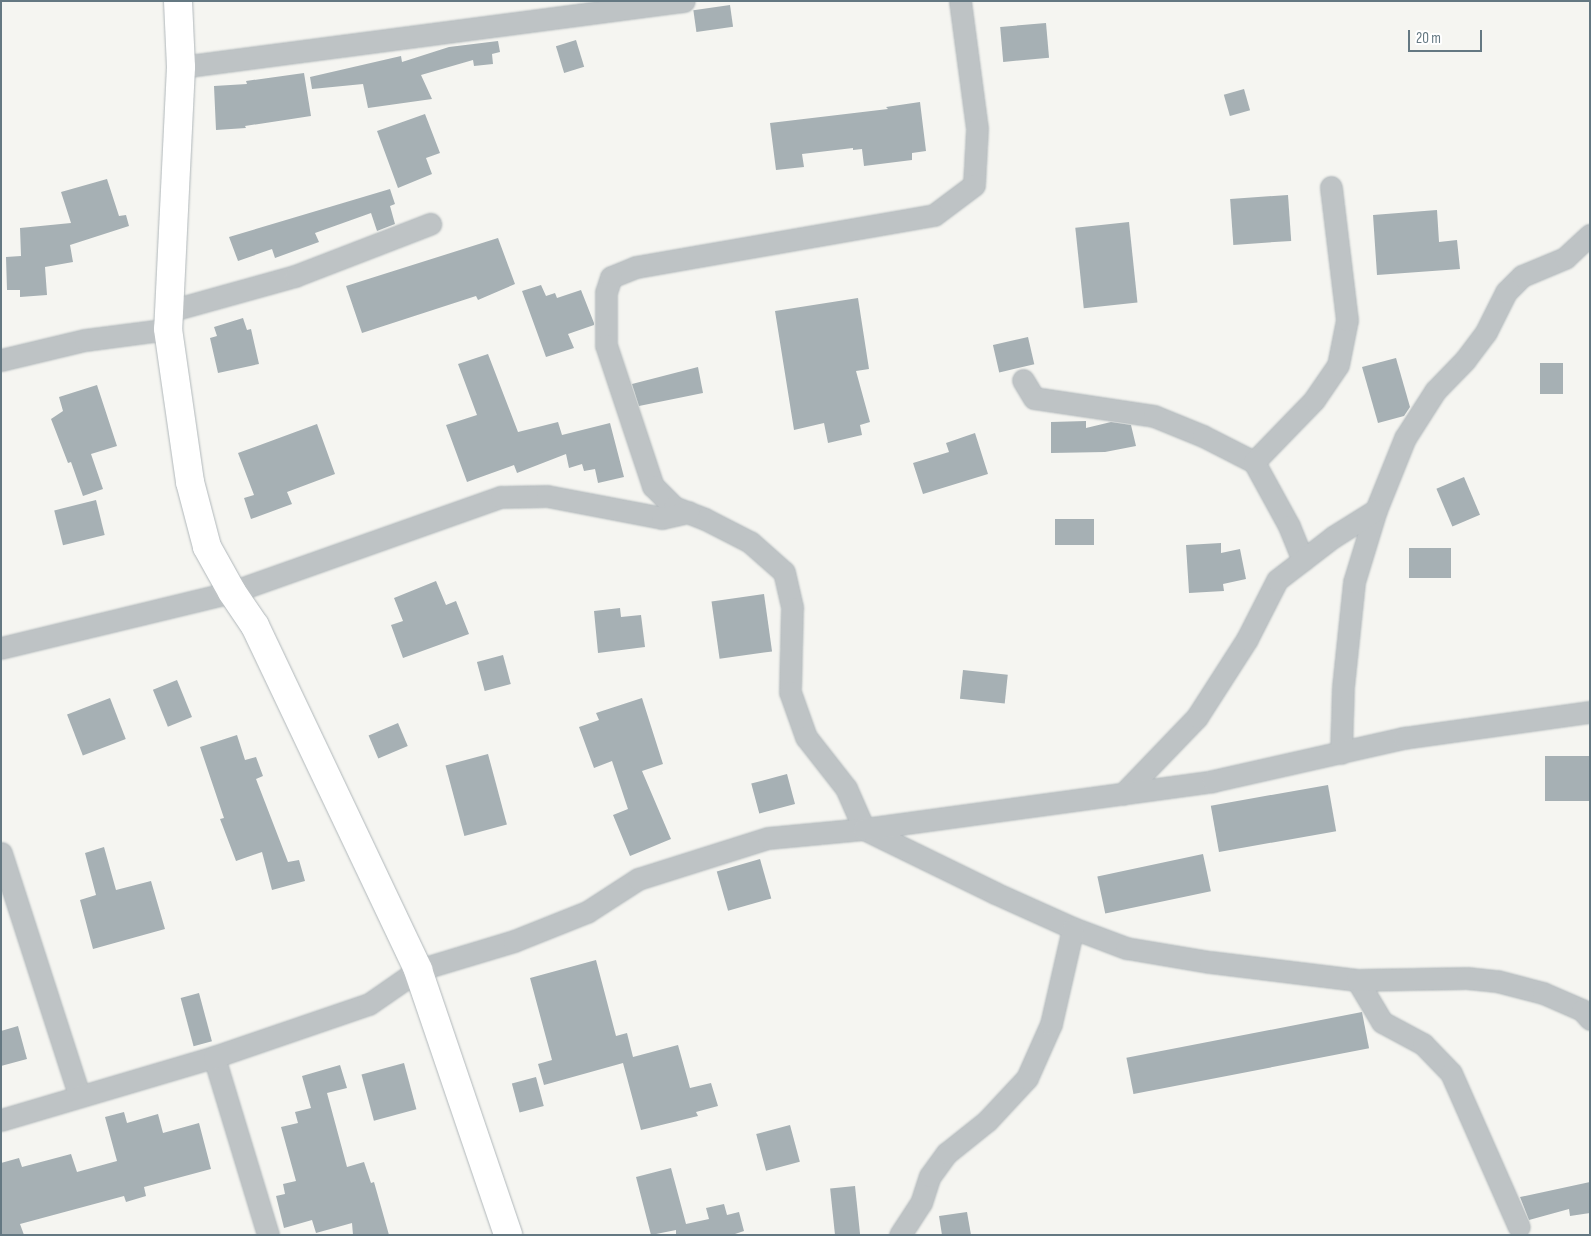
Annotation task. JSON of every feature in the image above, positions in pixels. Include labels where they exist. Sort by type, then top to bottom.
[{"type":"main road","points":[[178,1],[181,66],[169,320],[190,482],[207,547],[232,592],[255,626],[418,970],[508,1235]]},
{"type":"street","points":[[181,66],[684,1]]},
{"type":"street","points":[[960,1],[977,129],[974,185],[934,215],[636,267],[611,277],[606,292],[606,345],[653,486],[674,507],[750,542],[784,572],[792,608],[790,692],[806,737],[846,788],[864,829],[916,857],[1073,928],[1126,948],[1210,962],[1357,980],[1467,978],[1497,981],[1542,993],[1582,1010],[1590,1019]]},
{"type":"street","points":[[1254,462],[1314,400],[1338,365],[1347,320],[1331,187]]},
{"type":"street","points":[[1,360],[169,320],[295,276],[430,224]]},
{"type":"street","points":[[1341,753],[1343,687],[1354,582],[1376,510],[1405,438],[1435,391],[1465,360],[1486,332],[1506,292],[1522,276],[1565,258],[1590,234]]},
{"type":"street","points":[[1023,380],[1034,398],[1154,416],[1203,436],[1254,462],[1289,526],[1303,560]]},
{"type":"street","points":[[1,648],[232,592],[501,497],[547,496],[662,518],[688,512]]},
{"type":"street","points":[[1123,794],[1196,717],[1247,639],[1277,580],[1333,537],[1376,510]]},
{"type":"street","points":[[1,1120],[79,1095],[214,1057],[369,1004],[418,970],[514,941],[587,912],[638,879],[768,838],[864,829],[1213,782],[1404,738],[1590,712]]},
{"type":"street","points":[[1,853],[79,1095]]},
{"type":"street","points":[[900,1235],[922,1203],[930,1176],[947,1153],[987,1121],[1027,1078],[1052,1024],[1073,928]]},
{"type":"street","points":[[1357,980],[1382,1022],[1423,1044],[1451,1072],[1519,1226]]},
{"type":"street","points":[[214,1057],[268,1235]]},
{"type":"building","points":[[730,5],[733,27],[696,32],[693,10]]},
{"type":"building","points":[[1046,23],[1049,58],[1003,62],[1000,27]]},
{"type":"building","points":[[576,40],[584,67],[564,73],[556,46]]},
{"type":"building","points":[[498,41],[500,52],[492,54],[493,64],[474,66],[473,60],[421,75],[432,99],[368,108],[363,84],[312,89],[310,77],[401,56],[402,62],[449,47]]},
{"type":"building","points":[[304,73],[311,116],[245,126],[246,128],[216,130],[214,86],[247,84],[246,81]]},
{"type":"building","points":[[1244,89],[1250,110],[1230,116],[1224,95]]},
{"type":"building","points":[[920,102],[926,151],[912,153],[912,160],[864,166],[862,149],[853,150],[853,148],[802,154],[804,167],[776,170],[770,123],[888,109],[886,107]]},
{"type":"building","points":[[425,114],[440,153],[426,158],[432,174],[398,188],[377,131]]},
{"type":"building","points":[[107,179],[119,216],[126,215],[129,226],[70,245],[73,262],[45,267],[47,295],[20,297],[20,290],[7,290],[6,257],[21,256],[20,228],[71,223],[61,192]]},
{"type":"building","points":[[390,189],[395,204],[390,206],[395,224],[377,231],[371,213],[315,233],[319,242],[275,258],[272,249],[238,261],[229,237]]},
{"type":"building","points":[[1288,195],[1291,241],[1233,245],[1230,199]]},
{"type":"building","points":[[1437,210],[1439,242],[1457,240],[1460,269],[1377,275],[1373,215]]},
{"type":"building","points":[[1129,222],[1137,303],[1084,308],[1075,228]]},
{"type":"building","points":[[498,238],[515,284],[478,300],[476,296],[362,333],[346,286]]},
{"type":"building","points":[[541,285],[546,296],[555,293],[557,298],[581,290],[594,323],[594,325],[568,334],[574,348],[546,357],[522,291]]},
{"type":"building","points":[[858,298],[869,369],[856,371],[870,422],[860,425],[862,435],[828,443],[824,423],[794,430],[775,311]]},
{"type":"building","points":[[243,318],[247,330],[251,329],[259,364],[218,373],[210,338],[217,336],[214,327]]},
{"type":"building","points":[[1028,337],[1034,364],[999,372],[993,345]]},
{"type":"building","points":[[488,354],[518,432],[558,422],[562,435],[610,423],[624,477],[598,483],[595,469],[584,471],[582,464],[569,468],[566,454],[517,473],[514,465],[467,482],[446,425],[477,415],[458,364]]},
{"type":"building","points":[[1396,358],[1410,407],[1404,416],[1378,423],[1362,367]]},
{"type":"building","points":[[1540,363],[1563,363],[1563,394],[1540,394]]},
{"type":"building","points":[[698,367],[703,393],[639,406],[632,384]]},
{"type":"building","points":[[97,385],[117,446],[91,454],[103,489],[83,496],[71,462],[68,463],[51,419],[63,411],[59,397]]},
{"type":"building","points":[[1086,421],[1086,428],[1111,422],[1131,425],[1136,446],[1105,452],[1051,453],[1051,422]]},
{"type":"building","points":[[317,424],[335,474],[287,492],[292,504],[251,519],[244,498],[254,495],[238,453]]},
{"type":"building","points":[[975,433],[988,474],[923,494],[913,463],[949,452],[946,443]]},
{"type":"building","points":[[1464,477],[1480,515],[1452,526],[1436,489]]},
{"type":"building","points":[[96,500],[105,535],[63,545],[54,510]]},
{"type":"building","points":[[1055,519],[1094,519],[1094,545],[1055,545]]},
{"type":"building","points":[[1221,543],[1221,553],[1240,549],[1246,579],[1223,584],[1224,591],[1189,593],[1186,545]]},
{"type":"building","points":[[1409,548],[1451,548],[1451,578],[1409,578]]},
{"type":"building","points":[[436,581],[446,605],[456,601],[469,634],[403,658],[391,625],[403,621],[394,598]]},
{"type":"building","points":[[764,594],[772,651],[720,659],[712,601]]},
{"type":"building","points":[[620,608],[621,617],[641,615],[645,647],[598,653],[594,611]]},
{"type":"building","points":[[503,655],[511,684],[485,691],[477,662]]},
{"type":"building","points":[[963,670],[1008,675],[1005,704],[960,699]]},
{"type":"building","points":[[177,680],[192,717],[168,727],[153,690]]},
{"type":"building","points":[[110,698],[126,739],[83,756],[67,714]]},
{"type":"building","points":[[642,698],[663,764],[642,771],[671,839],[630,856],[613,815],[628,809],[612,761],[594,768],[579,727],[599,720],[596,713]]},
{"type":"building","points":[[398,723],[408,746],[378,759],[369,736]]},
{"type":"building","points":[[237,735],[245,760],[256,757],[263,776],[256,779],[288,862],[299,860],[305,881],[272,890],[262,852],[236,861],[220,819],[224,818],[200,747]]},
{"type":"building","points":[[488,754],[507,825],[464,836],[445,765]]},
{"type":"building","points":[[1545,756],[1590,756],[1590,801],[1545,801]]},
{"type":"building","points":[[787,774],[795,804],[759,814],[751,784]]},
{"type":"building","points":[[1328,785],[1336,831],[1219,852],[1211,806]]},
{"type":"building","points":[[104,847],[116,890],[151,881],[165,929],[93,949],[80,900],[96,895],[85,853]]},
{"type":"building","points":[[1203,854],[1211,891],[1105,914],[1097,876]]},
{"type":"building","points":[[760,859],[771,898],[728,911],[717,871]]},
{"type":"building","points":[[596,960],[616,1036],[627,1033],[633,1057],[678,1045],[690,1088],[711,1083],[718,1106],[696,1112],[698,1116],[641,1130],[623,1063],[544,1085],[538,1064],[552,1060],[530,978]]},
{"type":"building","points":[[199,993],[212,1041],[194,1046],[181,998]]},
{"type":"building","points":[[1362,1012],[1369,1048],[1133,1094],[1126,1058]]},
{"type":"building","points":[[18,1026],[27,1059],[1,1066],[1,1031]]},
{"type":"building","points":[[404,1063],[416,1109],[374,1121],[361,1074]]},
{"type":"building","points":[[340,1065],[347,1088],[327,1093],[347,1167],[364,1162],[371,1183],[374,1182],[389,1235],[353,1235],[352,1223],[316,1233],[312,1220],[284,1228],[276,1196],[285,1194],[283,1184],[296,1181],[281,1127],[298,1123],[295,1112],[311,1108],[302,1076]]},
{"type":"building","points":[[536,1077],[544,1106],[520,1112],[512,1083]]},
{"type":"building","points":[[124,1112],[127,1123],[158,1114],[163,1133],[199,1123],[211,1169],[144,1187],[146,1196],[126,1202],[124,1196],[20,1224],[24,1235],[1,1235],[1,1163],[19,1158],[22,1167],[71,1154],[77,1172],[117,1161],[105,1117]]},
{"type":"building","points":[[790,1125],[800,1162],[766,1171],[756,1134]]},
{"type":"building","points":[[671,1168],[686,1224],[709,1219],[706,1208],[724,1204],[727,1215],[739,1212],[744,1231],[732,1235],[676,1235],[676,1230],[651,1235],[636,1177]]},
{"type":"building","points":[[1590,1182],[1590,1213],[1570,1216],[1569,1209],[1529,1220],[1520,1197]]},
{"type":"building","points":[[855,1186],[860,1235],[835,1235],[830,1189]]},
{"type":"building","points":[[967,1212],[971,1235],[942,1235],[939,1216]]}]
